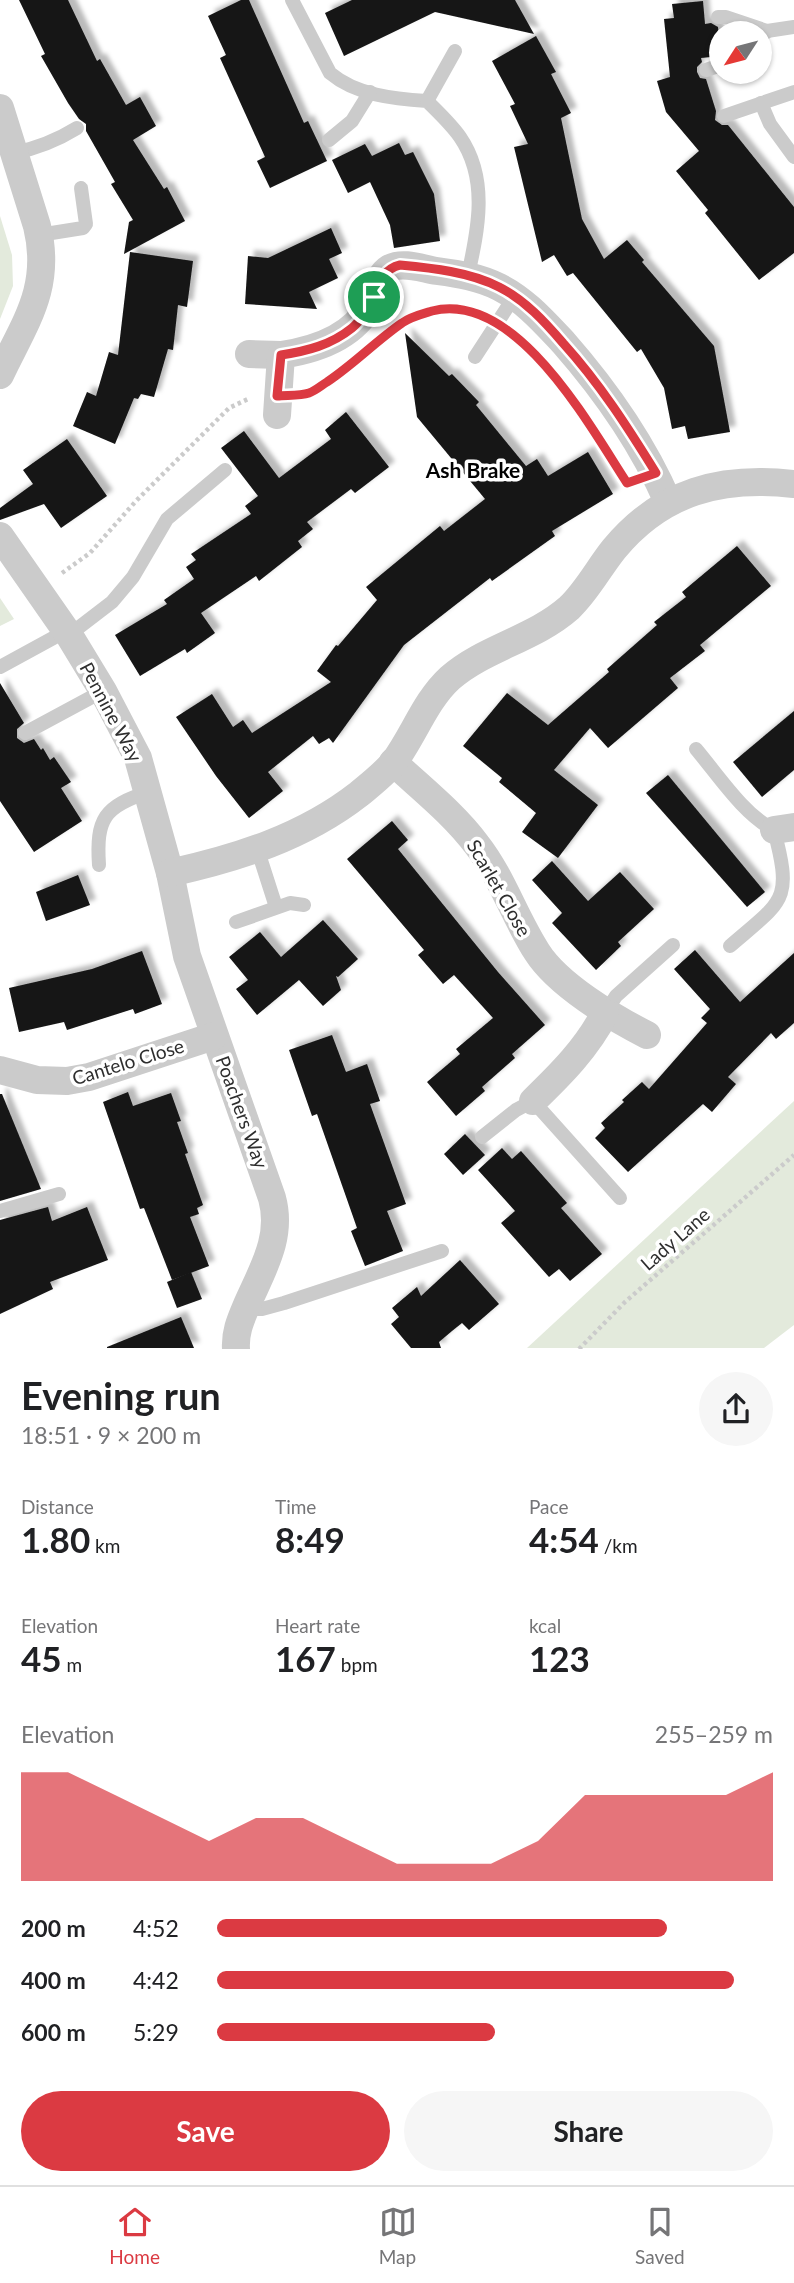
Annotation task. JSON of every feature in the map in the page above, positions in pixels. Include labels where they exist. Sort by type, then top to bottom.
[{"type":"street","points":[[0,108],[39,235],[42,258],[39,293],[0,376]]},
{"type":"street","points":[[249,354],[281,355],[309,351],[352,328],[370,305],[379,280],[394,267],[414,267],[468,275],[499,287],[541,318],[600,385],[656,473],[668,502]]},
{"type":"street","points":[[277,406],[281,355]]},
{"type":"street","points":[[170,873],[257,848],[312,826],[372,784],[393,762],[428,706],[451,678],[531,634],[561,614],[586,589],[626,536],[653,511],[693,491],[718,485],[766,481],[794,484]]},
{"type":"street","name":"Pennine Way","points":[[0,536],[67,633],[103,691],[138,758],[170,873]]},
{"type":"street","name":"Scarlet Close","points":[[393,762],[460,823],[478,846],[546,964],[605,1013],[647,1035]]},
{"type":"street","name":"Poachers Way","points":[[170,873],[187,956],[272,1198],[277,1221],[273,1243],[237,1329],[236,1349]]},
{"type":"street","points":[[533,1101],[574,1060],[594,1034],[605,1013]]},
{"type":"street","name":"Cantelo Close","points":[[0,1070],[37,1080],[67,1081],[89,1077],[214,1035]]},
{"type":"lane","points":[[292,0],[318,54],[330,73],[340,82],[394,98],[427,101],[461,138],[478,187],[480,210],[468,275]]},
{"type":"lane","points":[[718,17],[734,21]]},
{"type":"lane","points":[[772,33],[794,27]]},
{"type":"lane","points":[[427,101],[455,51]]},
{"type":"lane","points":[[328,140],[352,121],[370,92]]},
{"type":"lane","points":[[724,116],[794,92]]},
{"type":"lane","points":[[761,103],[770,124],[794,157]]},
{"type":"lane","points":[[14,153],[57,141],[77,128]]},
{"type":"lane","points":[[39,235],[83,228],[86,224],[81,188]]},
{"type":"lane","points":[[475,357],[514,297]]},
{"type":"lane","points":[[0,667],[67,633],[112,602],[133,577],[167,519],[225,470]]},
{"type":"lane","points":[[25,733],[103,691]]},
{"type":"lane","points":[[696,749],[762,824],[784,828],[783,888],[780,901],[730,946]]},
{"type":"lane","points":[[99,866],[100,823],[107,813],[124,800],[149,792]]},
{"type":"lane","points":[[257,848],[276,907]]},
{"type":"lane","points":[[236,922],[290,902],[304,905]]},
{"type":"lane","points":[[605,1013],[616,996],[673,945]]},
{"type":"lane","points":[[482,1137],[516,1110],[533,1101],[620,1198]]},
{"type":"lane","points":[[0,1211],[59,1194]]},
{"type":"lane","points":[[246,1308],[284,1303],[442,1251]]},
{"type":"path","points":[[390,334],[403,322],[419,315],[454,307],[498,323]]},
{"type":"path","points":[[38,589],[90,553],[136,501],[229,408],[243,400],[277,406],[309,393],[351,366]]},
{"type":"path","name":"Lady Lane","points":[[579,1349],[625,1302],[794,1155]]},
{"type":"shaded area","points":[[0,216],[12,255],[13,286],[0,319]]},
{"type":"shaded area","points":[[0,598],[14,619],[0,626]]},
{"type":"shaded area","points":[[794,1101],[794,1325],[764,1348],[527,1348]]},
{"type":"building","points":[[19,0],[68,0],[97,61],[100,59],[126,105],[140,97],[156,126],[133,140],[164,189],[167,187],[185,221],[124,254],[129,222],[133,220],[111,184],[115,182],[86,131],[86,124],[68,103],[41,56],[45,54]]},
{"type":"building","points":[[241,0],[249,0],[304,123],[308,121],[327,161],[270,188],[257,161],[265,157],[220,58],[226,55],[208,16]]},
{"type":"building","points":[[352,0],[515,0],[534,34],[435,12],[344,56],[325,13]]},
{"type":"building","points":[[703,1],[705,24],[709,23],[709,57],[701,58],[697,72],[700,78],[706,79],[716,111],[715,120],[722,125],[728,125],[794,207],[794,253],[759,280],[705,213],[708,210],[676,171],[699,151],[666,112],[657,81],[670,77],[664,19],[674,18],[672,4]]},
{"type":"building","points":[[536,36],[556,72],[551,74],[571,113],[561,118],[582,219],[604,259],[627,240],[644,260],[642,262],[714,346],[730,432],[688,439],[685,426],[672,429],[664,388],[641,349],[637,352],[573,273],[567,276],[554,255],[542,262],[514,147],[528,144],[510,106],[515,104],[492,61]]},
{"type":"building","points":[[399,143],[405,155],[413,152],[434,194],[440,241],[394,248],[390,225],[370,182],[348,193],[332,160],[365,144],[372,156]]},
{"type":"building","points":[[331,228],[342,253],[329,259],[338,278],[309,292],[317,309],[245,304],[248,256],[268,258]]},
{"type":"building","points":[[130,252],[193,261],[187,307],[178,305],[173,350],[168,349],[154,397],[141,394],[138,399],[134,398],[115,444],[73,426],[87,392],[96,396],[109,352],[118,355]]},
{"type":"building","points":[[405,333],[479,402],[476,405],[526,466],[537,459],[548,476],[588,452],[613,494],[552,531],[555,536],[492,581],[490,578],[404,645],[333,743],[329,738],[319,744],[313,736],[268,772],[283,791],[249,818],[216,776],[176,717],[212,694],[233,727],[243,720],[252,733],[331,682],[317,671],[336,645],[338,646],[377,600],[366,587],[440,526],[444,531],[485,499],[417,417]]},
{"type":"building","points":[[346,412],[389,467],[355,493],[351,489],[307,522],[313,529],[298,541],[302,547],[259,581],[256,576],[201,613],[215,633],[187,653],[185,649],[140,676],[115,635],[167,604],[164,600],[194,579],[186,567],[196,560],[191,554],[251,514],[245,506],[258,496],[221,448],[244,431],[279,478],[331,439],[325,430]]},
{"type":"building","points":[[67,439],[107,496],[61,528],[44,504],[0,520],[0,508],[33,484],[23,470]]},
{"type":"building","points":[[737,546],[771,586],[700,645],[705,651],[670,678],[678,688],[608,748],[590,728],[554,770],[598,805],[558,858],[522,832],[536,813],[499,782],[502,778],[463,746],[507,693],[548,725],[609,672],[607,669],[657,625],[654,622],[686,597],[682,592]]},
{"type":"building","points":[[0,683],[24,723],[17,729],[17,738],[24,743],[34,739],[50,760],[54,757],[71,782],[61,788],[82,821],[34,852],[0,801]]},
{"type":"building","points":[[794,711],[794,770],[762,797],[733,762]]},
{"type":"building","points":[[668,775],[765,892],[747,907],[646,793]]},
{"type":"building","points":[[392,821],[408,840],[398,849],[545,1025],[512,1054],[515,1058],[482,1087],[485,1091],[456,1116],[427,1082],[460,1054],[456,1049],[493,1018],[454,975],[443,984],[418,955],[424,950],[347,859]]},
{"type":"building","points":[[552,861],[588,901],[620,872],[654,909],[618,942],[621,946],[596,970],[552,923],[562,913],[532,880]]},
{"type":"building","points":[[78,875],[90,905],[46,921],[36,892]]},
{"type":"building","points":[[323,920],[358,959],[336,976],[341,990],[323,1006],[299,980],[257,1015],[236,989],[248,980],[229,957],[260,932],[281,957]]},
{"type":"building","points":[[695,950],[740,1002],[794,953],[794,1023],[776,1039],[771,1033],[728,1077],[736,1084],[712,1112],[703,1104],[628,1172],[595,1138],[605,1128],[601,1123],[624,1102],[622,1100],[642,1082],[649,1089],[707,1023],[701,1018],[710,1009],[674,969]]},
{"type":"building","points":[[142,951],[162,1004],[135,1014],[133,1009],[67,1030],[64,1022],[19,1032],[9,988],[92,969]]},
{"type":"building","points":[[332,1035],[346,1072],[367,1064],[380,1101],[370,1104],[406,1204],[387,1211],[403,1251],[365,1266],[351,1231],[357,1228],[317,1114],[312,1116],[289,1050]]},
{"type":"building","points":[[128,1092],[133,1106],[171,1093],[181,1121],[177,1122],[188,1153],[185,1154],[203,1205],[197,1208],[199,1214],[190,1217],[209,1266],[172,1280],[144,1208],[140,1209],[103,1102]]},
{"type":"building","points":[[0,1094],[41,1189],[0,1201]]},
{"type":"building","points":[[465,1134],[485,1155],[463,1175],[444,1154]]},
{"type":"building","points":[[502,1148],[512,1159],[521,1151],[567,1203],[561,1208],[602,1254],[570,1281],[559,1269],[549,1277],[501,1223],[515,1211],[478,1170]]},
{"type":"building","points":[[48,1207],[52,1221],[87,1207],[108,1260],[50,1282],[53,1289],[0,1314],[0,1220]]},
{"type":"building","points":[[460,1260],[499,1304],[469,1330],[462,1323],[439,1342],[441,1348],[411,1348],[391,1324],[399,1317],[392,1308],[417,1287],[421,1296]]},
{"type":"building","points":[[191,1272],[202,1299],[177,1308],[167,1282]]},
{"type":"building","points":[[181,1317],[194,1348],[107,1348],[107,1347]]},
{"type":"district","name":"Ash Brake","points":[[473,471]]},
{"type":"route","points":[[400,265],[468,275],[499,287],[541,318],[593,376],[614,404],[656,473],[627,483],[575,403],[526,345],[498,323],[454,307],[436,310],[403,322],[351,366],[309,393],[277,396],[281,355],[309,351],[352,328],[374,297],[379,280],[388,269],[400,265]]}]
